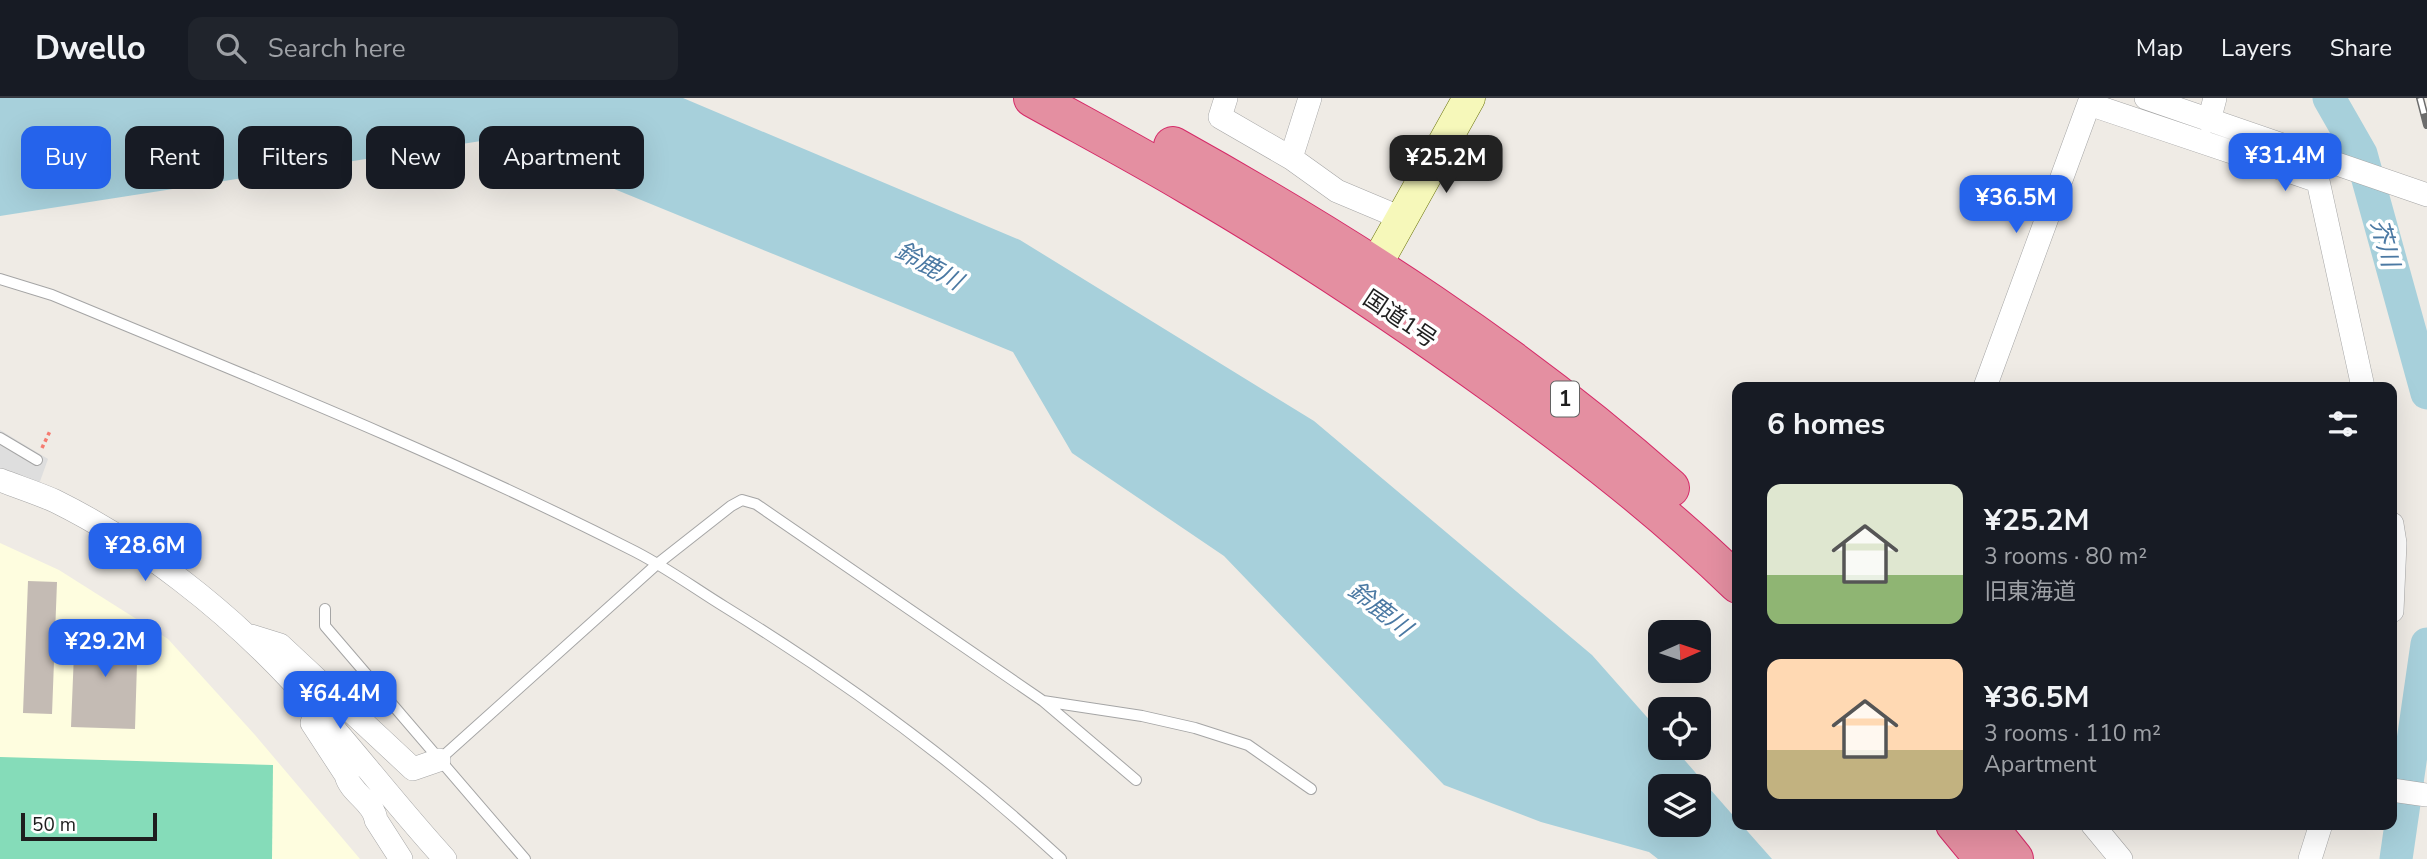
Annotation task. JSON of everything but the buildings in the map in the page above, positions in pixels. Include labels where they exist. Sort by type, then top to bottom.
[{"type":"highway","name":"国道1号","points":[[1033,98],[1190,186],[1369,280],[1563,398],[1612,436],[1732,546]]},
{"type":"highway","name":"国道1号","points":[[1085,98],[1224,174],[1369,280],[1455,356],[1566,437],[1685,533],[1732,578]]},
{"type":"highway","points":[[1960,830],[1984,859]]},
{"type":"highway","points":[[1991,830],[2014,859]]},
{"type":"street","points":[[1226,98],[1220,117],[1291,158],[1337,191],[1401,220]]},
{"type":"street","points":[[1291,158],[1310,98]]},
{"type":"street","points":[[1369,280],[1469,98]]},
{"type":"street","points":[[2146,98],[2427,195]]},
{"type":"street","points":[[2209,121],[2215,98]]},
{"type":"street","points":[[1987,382],[2090,101],[2318,181],[2362,382]]},
{"type":"street","points":[[0,480],[54,501],[122,540],[213,605],[293,681],[445,859]]},
{"type":"street","points":[[245,634],[280,645],[413,769],[439,760]]},
{"type":"street","points":[[293,681],[289,689],[348,782],[375,814],[376,820],[401,859]]},
{"type":"street","points":[[2397,791],[2427,795]]},
{"type":"street","points":[[2097,830],[2121,859]]},
{"type":"street","points":[[2310,859],[2320,830]]},
{"type":"lane","points":[[0,279],[52,295],[402,442],[633,550],[771,636],[905,728],[953,765],[1061,859]]},
{"type":"lane","points":[[0,438],[37,460]]},
{"type":"lane","points":[[439,760],[656,565],[742,500],[755,504],[1043,701],[1136,780]]},
{"type":"lane","points":[[325,609],[325,626],[525,859]]},
{"type":"lane","points":[[1043,701],[1142,716],[1195,728],[1248,745],[1311,789]]},
{"type":"shaded area","points":[[0,430],[48,459],[38,487],[0,472]]},
{"type":"shaded area","points":[[0,543],[59,570],[168,639],[255,735],[360,859],[0,859]]},
{"type":"green space","points":[[0,757],[273,765],[272,859],[0,859]]},
{"type":"water","name":"鈴鹿川","points":[[0,98],[683,98],[1020,240],[1314,421],[1592,655],[1648,718],[1648,760],[1684,760],[1697,774],[1648,774],[1648,837],[1711,837],[1711,790],[1732,814],[1732,830],[1746,830],[1772,859],[1658,859],[1649,852],[1541,822],[1444,785],[1224,556],[1072,453],[1013,352],[614,189],[644,189],[644,126],[479,126],[479,141],[465,143],[465,126],[366,126],[366,159],[352,161],[352,126],[238,126],[238,179],[224,181],[224,126],[125,126],[125,189],[173,189],[0,216]]},
{"type":"waterway","name":"芥川","points":[[2329,98],[2361,154],[2427,393]]},
{"type":"waterway","name":"芥川","points":[[2396,859],[2427,644]]},
{"type":"railway","points":[[2420,98],[2427,125]]}]
